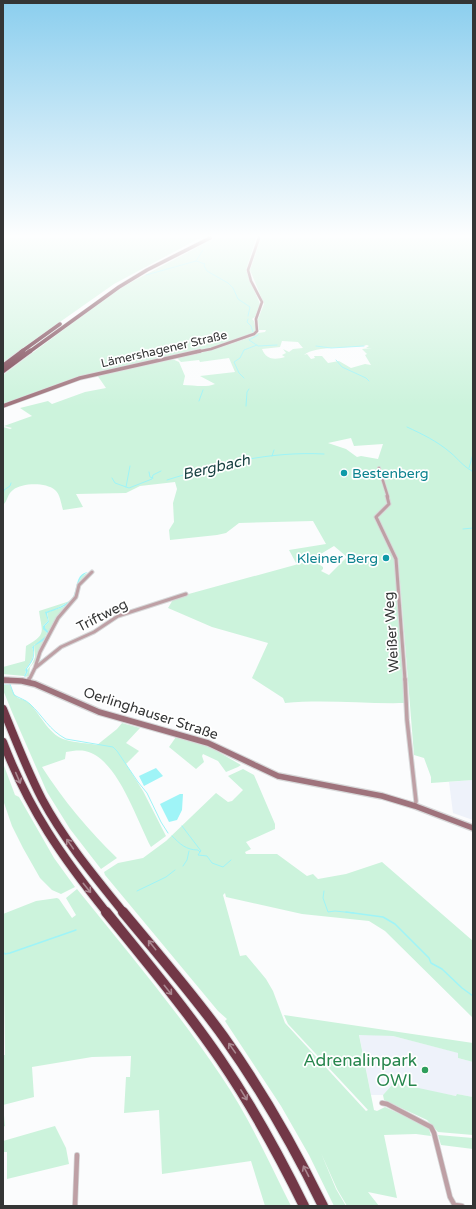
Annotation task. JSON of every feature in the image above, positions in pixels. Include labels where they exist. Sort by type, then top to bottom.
[{"type":"highway","points":[[93,300],[103,294]]},
{"type":"highway","points":[[3,371],[107,294]]},
{"type":"highway","points":[[3,366],[82,307]]},
{"type":"highway","points":[[4,711],[23,760],[36,788],[63,834],[230,1045],[277,1119],[323,1206]]},
{"type":"highway","points":[[3,742],[20,784],[51,839],[78,876],[187,1013],[212,1048],[259,1121],[304,1206]]},
{"type":"main road","name":"Lämershagener Straße","points":[[3,406],[80,378],[211,349],[254,334],[257,331],[256,319],[262,302],[258,294]]},
{"type":"main road","name":"Oerlinghauser Straße","points":[[3,680],[28,682],[99,712],[208,743],[278,776],[377,795],[415,806],[473,828]]},
{"type":"street","name":"Weißer Weg","points":[[379,468],[389,504],[376,517],[396,559],[407,720],[416,801],[415,806]]},
{"type":"street","name":"Triftweg","points":[[28,682],[40,652],[58,618],[76,597],[79,585],[92,572]]},
{"type":"street","name":"Triftweg","points":[[34,668],[57,650],[90,634],[118,616],[186,594]]},
{"type":"street","points":[[382,1103],[387,1104],[431,1127],[434,1133],[450,1197],[455,1205],[462,1206]]},
{"type":"street","points":[[75,1206],[77,1155]]},
{"type":"shaded area","points":[[473,780],[473,820],[453,813],[449,782]]},
{"type":"shaded area","points":[[359,1034],[393,1036],[459,1053],[458,1058],[473,1062],[473,1097],[457,1094],[457,1096],[392,1085],[383,1095],[371,1095]]},
{"type":"green space","points":[[3,294],[99,294],[3,362]]},
{"type":"green space","points":[[111,294],[256,294],[260,304],[255,317],[252,319],[256,330],[253,334],[210,348],[103,371],[70,380],[3,404],[3,375]]},
{"type":"green space","points":[[260,294],[473,294],[473,780],[431,783],[431,777],[424,758],[414,755],[398,557],[394,557],[405,703],[315,701],[285,703],[283,698],[252,678],[268,643],[212,627],[168,608],[174,598],[313,560],[323,567],[321,571],[329,575],[347,557],[334,546],[314,558],[296,563],[289,550],[326,544],[313,521],[239,523],[226,533],[170,540],[169,530],[174,522],[173,503],[177,489],[175,482],[140,486],[126,493],[76,494],[83,507],[63,510],[59,496],[55,490],[51,487],[34,484],[22,486],[13,490],[3,505],[3,427],[10,429],[12,428],[4,426],[32,416],[20,408],[48,401],[52,404],[85,392],[106,388],[97,375],[170,358],[179,362],[185,376],[183,385],[203,386],[215,384],[200,376],[235,372],[229,358],[200,362],[199,360],[181,362],[177,358],[212,350],[251,337],[258,333],[265,332],[266,330],[259,330],[258,319],[264,304]],"holes":[[[282,341],[298,342],[303,348],[293,349],[289,352],[283,349],[286,353],[282,355],[285,357],[278,359],[268,357],[262,349],[280,347]],[[369,346],[366,348],[372,348],[362,349],[367,354],[365,355],[371,365],[365,364],[351,368],[339,361],[328,363],[322,356],[314,356],[315,358],[311,359],[307,354],[304,355],[310,352],[325,348]],[[351,438],[354,446],[383,444],[378,459],[361,456],[357,457],[346,449],[328,443]]]},
{"type":"green space","points":[[90,573],[78,587],[80,579],[82,576]]},
{"type":"green space","points":[[75,595],[72,602],[59,614],[55,620],[41,652],[30,667],[29,676],[25,677],[28,671],[27,670],[35,657],[34,645],[41,642],[48,635],[49,632],[45,629],[45,626],[49,622],[47,612],[69,603]]},
{"type":"green space","points":[[70,601],[54,610],[46,612],[48,621],[43,628],[47,633],[44,639],[32,647],[33,657],[25,670],[26,672],[24,676],[3,674],[3,667],[25,661],[26,646],[37,639],[42,632],[39,611]]},
{"type":"green space","points":[[3,685],[10,685],[17,697],[31,705],[55,734],[66,740],[97,745],[117,729],[122,723],[140,728],[126,743],[139,751],[126,764],[143,791],[166,836],[151,847],[125,792],[107,765],[96,756],[85,751],[66,752],[65,759],[42,767],[77,815],[117,858],[101,869],[70,829],[47,792],[12,712],[3,690]]},
{"type":"green space","points":[[176,737],[210,747],[241,765],[226,772],[218,761],[203,754],[202,756],[204,762],[196,769],[169,747]]},
{"type":"green space","points":[[3,763],[15,795],[19,797],[54,858],[75,887],[61,894],[52,890],[40,878],[12,826],[3,800]]},
{"type":"green space","points":[[243,769],[254,775],[275,824],[275,829],[246,842],[251,849],[245,852],[246,854],[277,854],[307,876],[313,874],[318,879],[346,874],[382,862],[473,941],[473,1018],[385,931],[369,921],[302,914],[226,897],[225,893],[223,895],[240,956],[246,955],[266,979],[273,991],[285,1023],[366,1111],[368,1110],[288,1024],[284,1015],[473,1043],[473,1062],[458,1058],[458,1053],[393,1036],[359,1035],[374,1110],[377,1111],[385,1107],[424,1125],[429,1129],[431,1136],[416,1134],[384,1135],[397,1198],[368,1192],[379,1206],[347,1206],[337,1189],[321,1153],[336,1189],[346,1206],[334,1206],[309,1155],[281,1106],[225,1021],[227,1019],[218,1011],[104,872],[118,863],[143,858],[166,841],[216,793],[228,802],[232,801],[243,790],[228,776]]},
{"type":"green space","points":[[77,889],[169,1004],[221,1076],[250,1124],[291,1206],[265,1206],[251,1161],[162,1174],[159,1110],[124,1113],[126,1077],[130,1077],[131,1056],[92,1057],[32,1067],[34,1097],[3,1105],[3,1055],[5,1055],[3,914],[36,901],[57,898],[72,918],[76,915],[66,898]]},
{"type":"green space","points":[[395,1083],[456,1096],[457,1094],[473,1097],[473,1135],[438,1132],[427,1120],[384,1100],[383,1095]]},
{"type":"green space","points":[[3,1105],[5,1126],[3,1127]]},
{"type":"green space","points":[[55,1126],[66,1148],[69,1164],[7,1179],[7,1152],[3,1152],[3,1141]]},
{"type":"green space","points":[[438,1135],[473,1138],[473,1149],[441,1145]]},
{"type":"water","points":[[88,572],[79,580],[76,594],[72,601],[47,613],[49,622],[45,628],[49,632],[45,640],[34,646],[34,658],[27,669],[28,671],[25,677],[25,670],[33,657],[32,647],[46,636],[47,633],[43,629],[43,626],[48,621],[45,612],[71,600],[75,593],[79,578],[84,573]]},
{"type":"water","points":[[156,768],[163,776],[144,786],[139,776]]},
{"type":"water","points":[[183,794],[182,810],[177,820],[169,822],[160,804]]},
{"type":"waterway","points":[[236,294],[238,299],[250,307],[248,316]]},
{"type":"waterway","points":[[248,319],[247,322],[251,326],[253,332]]},
{"type":"waterway","points":[[257,345],[249,340],[258,335]]},
{"type":"waterway","points":[[244,378],[239,373],[234,362],[240,358],[244,350],[257,345]]},
{"type":"waterway","points":[[257,345],[277,345]]},
{"type":"waterway","points":[[316,346],[331,348],[364,346]]},
{"type":"waterway","points":[[336,360],[342,367],[366,378],[369,381]]},
{"type":"waterway","points":[[246,406],[247,392],[249,389]]},
{"type":"waterway","points":[[199,401],[203,390]]},
{"type":"waterway","points":[[407,427],[440,445],[472,471],[473,474]]},
{"type":"waterway","name":"Bergbach","points":[[272,456],[274,450]]},
{"type":"waterway","name":"Bergbach","points":[[167,480],[244,460],[284,455],[324,454]]},
{"type":"waterway","points":[[469,468],[473,454]]},
{"type":"waterway","points":[[126,487],[130,466]]},
{"type":"waterway","name":"Bergbach","points":[[152,478],[153,475],[161,471]]},
{"type":"waterway","name":"Bergbach","points":[[149,472],[150,477],[152,478]]},
{"type":"waterway","points":[[112,478],[115,483],[126,487]]},
{"type":"waterway","name":"Bergbach","points":[[126,487],[129,488],[152,478]]},
{"type":"waterway","points":[[3,497],[4,490],[10,486],[11,483]]},
{"type":"waterway","points":[[463,529],[473,528]]},
{"type":"waterway","points":[[39,662],[58,648]]},
{"type":"waterway","points":[[3,684],[10,684],[14,695],[28,703],[55,731],[66,739],[113,747],[147,793],[168,833]]},
{"type":"waterway","points":[[182,826],[201,851],[200,852]]},
{"type":"waterway","points":[[172,836],[187,848],[198,850],[200,852]]},
{"type":"waterway","points":[[183,866],[187,860],[189,851]]},
{"type":"waterway","points":[[200,852],[198,855],[207,856],[212,863],[223,867],[231,860]]},
{"type":"waterway","points":[[137,891],[166,877],[175,870]]},
{"type":"waterway","points":[[324,891],[323,898],[328,912],[335,911],[351,913]]},
{"type":"waterway","points":[[346,912],[351,913]]},
{"type":"waterway","points":[[351,913],[383,917],[395,924],[429,958],[431,963],[442,969],[473,996]]},
{"type":"waterway","points":[[3,952],[5,954],[10,953],[76,930]]},
{"type":"place","name":"Bestenberg","points":[[344,473]]},
{"type":"place","name":"Kleiner Berg","points":[[386,558]]},
{"type":"place","name":"Adrenalinpark OWL","points":[[425,1070]]}]
